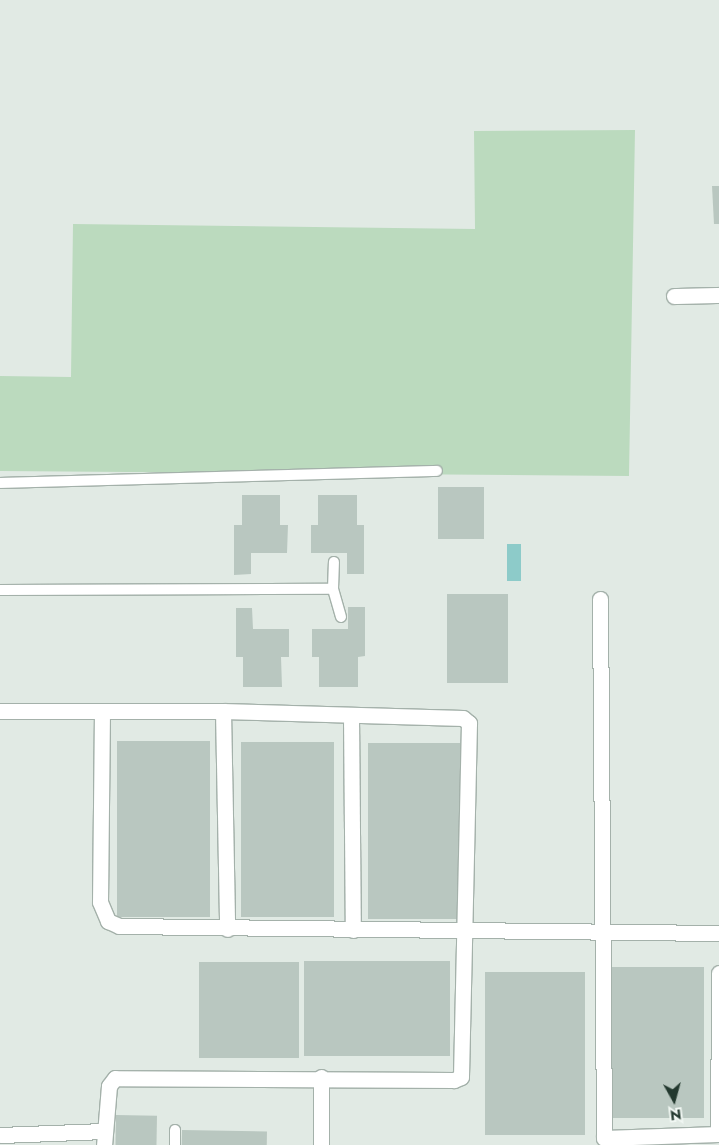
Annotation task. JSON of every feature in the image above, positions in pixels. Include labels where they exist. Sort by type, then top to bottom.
[{"type":"street","points":[[674,296],[719,295]]},
{"type":"street","points":[[600,599],[603,934],[601,1141],[718,1134],[719,973]]},
{"type":"street","points":[[0,710],[223,711],[463,718],[469,723],[462,1074],[458,1080],[321,1077],[115,1078],[108,1086],[105,1138],[0,1135]]},
{"type":"street","points":[[102,711],[100,902],[103,913],[108,921],[119,926],[603,934],[719,933]]},
{"type":"street","points":[[223,711],[227,929]]},
{"type":"street","points":[[351,716],[353,930]]},
{"type":"street","points":[[321,1077],[321,1145]]},
{"type":"lane","points":[[0,483],[437,471]]},
{"type":"lane","points":[[334,562],[333,589],[341,617]]},
{"type":"lane","points":[[0,590],[333,589]]},
{"type":"lane","points":[[175,1130],[175,1145]]},
{"type":"green space","points":[[635,130],[629,476],[0,471],[0,376],[71,377],[73,224],[475,229],[474,131]]},
{"type":"water","points":[[507,544],[521,544],[521,581],[507,581]]},
{"type":"building","points":[[712,186],[719,186],[719,224],[714,224]]},
{"type":"building","points":[[438,487],[484,487],[484,539],[438,539]]},
{"type":"building","points":[[242,495],[280,495],[280,525],[288,525],[287,553],[251,553],[251,574],[234,575],[234,525],[242,525]]},
{"type":"building","points":[[318,495],[357,495],[357,525],[364,525],[364,574],[347,574],[347,553],[311,553],[311,525],[318,525]]},
{"type":"building","points":[[447,594],[508,594],[508,683],[447,683]]},
{"type":"building","points":[[348,607],[365,607],[365,656],[358,657],[358,687],[319,687],[319,657],[312,657],[312,629],[348,629]]},
{"type":"building","points":[[236,608],[252,608],[253,629],[289,629],[289,657],[281,657],[282,687],[243,687],[243,657],[236,657]]},
{"type":"building","points":[[117,741],[210,741],[210,917],[117,917]]},
{"type":"building","points":[[241,742],[334,742],[334,917],[241,917]]},
{"type":"building","points":[[368,743],[460,743],[460,919],[368,919]]},
{"type":"building","points":[[304,961],[450,961],[450,1056],[304,1056]]},
{"type":"building","points":[[199,962],[299,962],[299,1058],[199,1058]]},
{"type":"building","points":[[612,967],[704,967],[704,1118],[612,1118]]},
{"type":"building","points":[[485,972],[585,972],[585,1135],[485,1135]]},
{"type":"building","points":[[116,1115],[157,1116],[156,1145],[115,1145]]},
{"type":"building","points":[[182,1130],[267,1131],[267,1145],[182,1145]]}]
